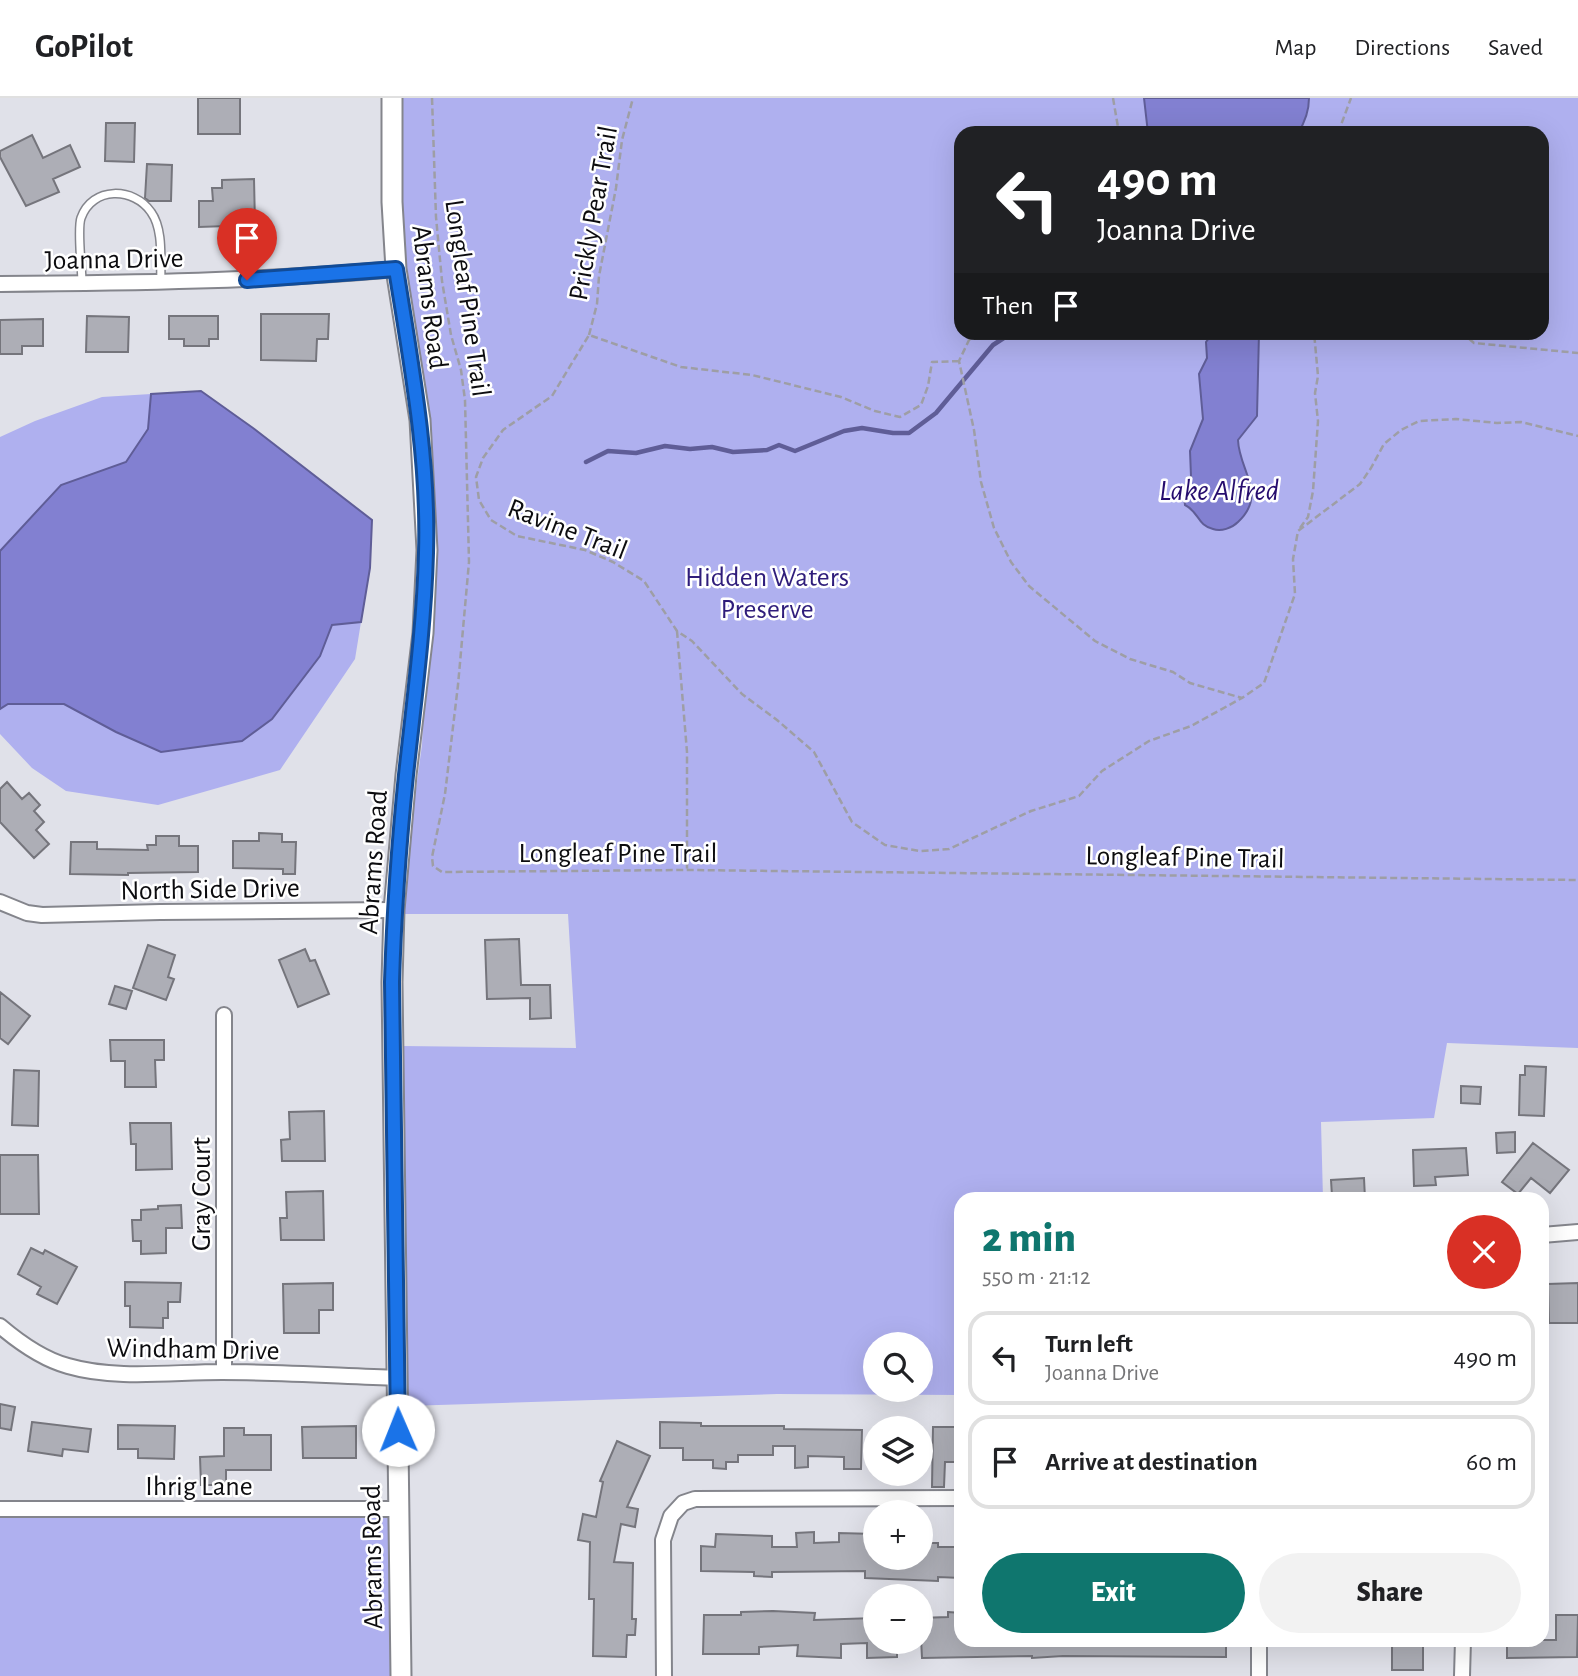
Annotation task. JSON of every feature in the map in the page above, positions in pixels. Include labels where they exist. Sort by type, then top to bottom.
[{"type":"street","name":"Abrams Road","points":[[392,98],[392,202],[396,269],[419,420],[426,550],[423,633],[406,775],[394,910],[392,982],[401,1676]]},
{"type":"street","name":"Joanna Drive","points":[[0,284],[297,278],[396,269]]},
{"type":"street","name":"North Side Drive","points":[[0,902],[27,913],[42,915],[394,910]]},
{"type":"street","name":"Gray Court","points":[[224,1015],[225,1372]]},
{"type":"street","points":[[1549,1234],[1578,1232]]},
{"type":"street","name":"Windham Drive","points":[[0,1326],[39,1355],[83,1370],[110,1373],[225,1372],[398,1378]]},
{"type":"street","points":[[664,1676],[663,1540],[671,1516],[679,1506],[695,1499],[954,1498]]},
{"type":"street","name":"Ihrig Lane","points":[[0,1509],[399,1509]]},
{"type":"street","points":[[1259,1647],[1259,1676]]},
{"type":"street","points":[[1462,1647],[1462,1676]]},
{"type":"lane","points":[[82,283],[80,218],[93,200],[117,191],[134,197],[151,210],[158,226],[160,282]]},
{"type":"path","name":"Longleaf Pine Trail","points":[[432,98],[436,217],[442,281],[465,400],[469,562],[455,712],[445,794],[432,857],[433,866],[442,872],[687,870],[1578,880]]},
{"type":"path","name":"Prickly Pear Trail","points":[[589,335],[597,304],[599,276],[622,140],[633,98]]},
{"type":"path","points":[[1113,98],[1118,126]]},
{"type":"path","points":[[1341,126],[1351,98]]},
{"type":"path","points":[[589,335],[681,366],[752,375],[841,397],[875,411],[901,417],[921,405],[932,362],[959,362]]},
{"type":"path","name":"Ravine Trail","points":[[589,335],[552,396],[503,430],[483,458],[476,477],[480,500],[491,520],[517,536],[585,550],[613,562],[644,581],[677,631],[692,641],[742,694],[814,752],[852,821],[885,845],[920,851],[949,849],[1031,811],[1079,796],[1102,771],[1149,741],[1191,726],[1264,683],[1295,594],[1293,559],[1298,531],[1308,517],[1313,491],[1318,421],[1315,340]]},
{"type":"path","points":[[969,340],[959,362],[972,420],[981,482],[994,528],[1012,562],[1029,586],[1076,626],[1107,647],[1130,659],[1173,672],[1190,683],[1242,698]]},
{"type":"path","points":[[1470,340],[1474,343],[1578,353]]},
{"type":"path","points":[[1298,531],[1360,484],[1384,444],[1401,430],[1419,421],[1456,419],[1497,423],[1521,422],[1578,436]]},
{"type":"path","points":[[677,631],[687,752],[687,870]]},
{"type":"green space","name":"Hidden Waters Preserve","points":[[400,98],[1578,98],[1578,1048],[1447,1043],[1434,1118],[1321,1122],[1323,1192],[954,1192],[954,1395],[933,1395],[933,1332],[863,1332],[863,1394],[777,1394],[407,1406],[402,1046],[576,1048],[568,914],[402,914],[422,745],[431,634],[401,202]]},
{"type":"green space","points":[[151,394],[148,429],[126,462],[61,485],[0,551],[0,437],[35,421],[102,397]]},
{"type":"green space","points":[[361,622],[355,659],[280,770],[158,805],[66,791],[32,768],[0,734],[0,709],[8,704],[64,704],[116,732],[272,719],[320,656],[331,624]]},
{"type":"green space","points":[[391,1507],[392,1676],[0,1676],[0,1512]]},
{"type":"water","points":[[1144,98],[1309,98],[1302,126],[1147,126]]},
{"type":"water","name":"Lake Alfred","points":[[1259,340],[1257,416],[1238,440],[1250,482],[1251,502],[1238,522],[1230,528],[1219,530],[1204,525],[1185,505],[1184,497],[1191,476],[1190,451],[1203,419],[1199,374],[1207,358],[1206,342]]},
{"type":"water","points":[[201,391],[372,520],[370,568],[361,622],[332,625],[320,656],[272,719],[242,741],[161,752],[64,704],[8,704],[0,709],[0,551],[61,485],[126,462],[148,429],[151,394]]},
{"type":"building","points":[[198,98],[240,98],[240,134],[198,134]]},
{"type":"building","points":[[106,123],[135,123],[134,162],[105,161]]},
{"type":"building","points":[[32,135],[43,158],[70,145],[80,167],[53,179],[59,192],[26,206],[0,157],[0,151]]},
{"type":"building","points":[[147,164],[172,165],[171,201],[149,201],[145,198]]},
{"type":"building","points":[[254,179],[255,224],[245,224],[245,231],[228,231],[227,226],[199,227],[199,201],[213,201],[212,188],[222,188],[222,180]]},
{"type":"building","points":[[261,314],[329,314],[328,339],[317,339],[316,361],[261,360]]},
{"type":"building","points":[[87,316],[129,317],[128,352],[86,352]]},
{"type":"building","points":[[169,316],[218,316],[218,339],[209,339],[209,346],[184,346],[184,339],[169,339]]},
{"type":"building","points":[[43,319],[43,346],[22,346],[22,354],[0,354],[0,320]]},
{"type":"building","points":[[7,782],[22,799],[29,793],[40,805],[34,811],[44,822],[36,830],[49,844],[34,858],[0,822],[0,789]]},
{"type":"building","points":[[259,833],[282,834],[282,842],[296,842],[295,874],[283,874],[283,869],[233,868],[233,841],[259,841]]},
{"type":"building","points":[[156,836],[179,836],[179,846],[198,846],[198,872],[70,874],[71,842],[97,842],[97,849],[148,850],[147,845],[156,845]]},
{"type":"building","points":[[519,939],[521,985],[550,985],[551,1018],[530,1019],[530,998],[487,999],[485,940]]},
{"type":"building","points":[[148,945],[175,955],[168,977],[174,979],[166,1000],[133,988]]},
{"type":"building","points":[[305,949],[310,961],[315,960],[329,994],[298,1007],[279,960]]},
{"type":"building","points":[[115,986],[132,991],[126,1009],[109,1004]]},
{"type":"building","points":[[0,992],[30,1016],[8,1044],[0,1038]]},
{"type":"building","points":[[110,1040],[164,1040],[164,1060],[155,1060],[156,1087],[125,1087],[125,1061],[111,1061]]},
{"type":"building","points":[[1525,1066],[1546,1067],[1544,1116],[1519,1115],[1520,1075],[1525,1075]]},
{"type":"building","points":[[14,1070],[39,1071],[38,1126],[12,1125]]},
{"type":"building","points":[[1461,1086],[1481,1087],[1480,1104],[1461,1103]]},
{"type":"building","points":[[324,1111],[325,1161],[282,1161],[281,1140],[290,1139],[289,1112]]},
{"type":"building","points":[[130,1123],[171,1123],[172,1169],[136,1170],[136,1144],[131,1144]]},
{"type":"building","points":[[1515,1132],[1515,1152],[1497,1153],[1496,1133]]},
{"type":"building","points":[[1533,1143],[1569,1170],[1550,1193],[1531,1178],[1520,1192],[1515,1192],[1502,1182]]},
{"type":"building","points":[[1466,1148],[1468,1175],[1435,1177],[1436,1185],[1414,1186],[1413,1150]]},
{"type":"building","points":[[0,1155],[38,1155],[39,1214],[0,1214]]},
{"type":"building","points":[[1364,1178],[1365,1192],[1332,1192],[1331,1180]]},
{"type":"building","points":[[323,1191],[324,1240],[281,1240],[280,1218],[287,1218],[286,1192]]},
{"type":"building","points":[[181,1205],[182,1228],[166,1228],[166,1253],[141,1254],[141,1241],[133,1241],[132,1220],[141,1220],[141,1210]]},
{"type":"building","points":[[31,1248],[43,1254],[45,1250],[77,1267],[57,1304],[37,1294],[41,1287],[18,1274]]},
{"type":"building","points":[[125,1282],[181,1283],[180,1302],[168,1302],[168,1318],[163,1318],[163,1328],[130,1327],[130,1306],[125,1306]]},
{"type":"building","points":[[333,1283],[333,1310],[319,1310],[319,1333],[284,1333],[283,1284]]},
{"type":"building","points":[[1578,1283],[1578,1323],[1549,1323],[1549,1284]]},
{"type":"building","points":[[0,1404],[15,1407],[11,1430],[0,1428]]},
{"type":"building","points":[[32,1422],[91,1429],[88,1452],[63,1449],[62,1456],[28,1451]]},
{"type":"building","points":[[660,1422],[701,1423],[701,1426],[862,1430],[861,1469],[844,1469],[844,1457],[808,1456],[808,1467],[795,1468],[795,1446],[773,1446],[773,1455],[738,1455],[738,1462],[726,1462],[726,1469],[713,1468],[713,1460],[683,1460],[683,1448],[660,1448]]},
{"type":"building","points":[[118,1425],[175,1426],[174,1459],[138,1458],[138,1449],[118,1449]]},
{"type":"building","points":[[356,1426],[356,1458],[303,1458],[302,1427]]},
{"type":"building","points":[[933,1427],[954,1427],[954,1462],[945,1462],[944,1487],[932,1487]]},
{"type":"building","points":[[224,1428],[244,1428],[244,1435],[271,1435],[271,1470],[226,1470],[226,1485],[201,1485],[200,1457],[224,1456]]},
{"type":"building","points":[[617,1441],[650,1456],[627,1507],[638,1509],[635,1527],[621,1524],[614,1562],[633,1563],[632,1619],[636,1619],[635,1635],[627,1635],[626,1657],[593,1656],[594,1599],[589,1599],[590,1542],[578,1540],[583,1514],[596,1517],[603,1482],[600,1481]]},
{"type":"building","points":[[814,1532],[814,1543],[839,1542],[839,1533],[863,1534],[863,1570],[933,1570],[933,1543],[938,1543],[938,1547],[954,1547],[954,1578],[938,1577],[938,1581],[865,1578],[865,1571],[772,1572],[772,1577],[754,1576],[754,1572],[701,1571],[701,1546],[715,1547],[716,1534],[772,1536],[772,1547],[797,1547],[796,1533]]},
{"type":"building","points":[[741,1612],[815,1613],[814,1620],[863,1618],[863,1643],[841,1644],[841,1658],[797,1656],[798,1645],[759,1647],[759,1654],[703,1654],[704,1615],[741,1615]]},
{"type":"building","points":[[948,1612],[954,1612],[954,1647],[1226,1647],[1226,1657],[922,1658],[922,1654],[933,1654],[933,1618],[948,1617]]},
{"type":"building","points":[[1556,1615],[1578,1615],[1577,1657],[1507,1658],[1507,1647],[1549,1647],[1549,1640],[1556,1640]]},
{"type":"building","points":[[1392,1647],[1423,1647],[1423,1670],[1392,1670]]},
{"type":"building","points":[[867,1654],[897,1654],[897,1657],[867,1658]]},
{"type":"waterway","points":[[586,462],[608,451],[636,453],[665,446],[690,449],[712,447],[733,452],[767,450],[779,445],[795,451],[844,431],[862,428],[909,433],[936,413],[993,345],[1001,340]]},
{"type":"route","points":[[247,280],[396,269],[419,420],[425,487],[423,633],[406,775],[394,910],[392,982],[398,1430]]}]
